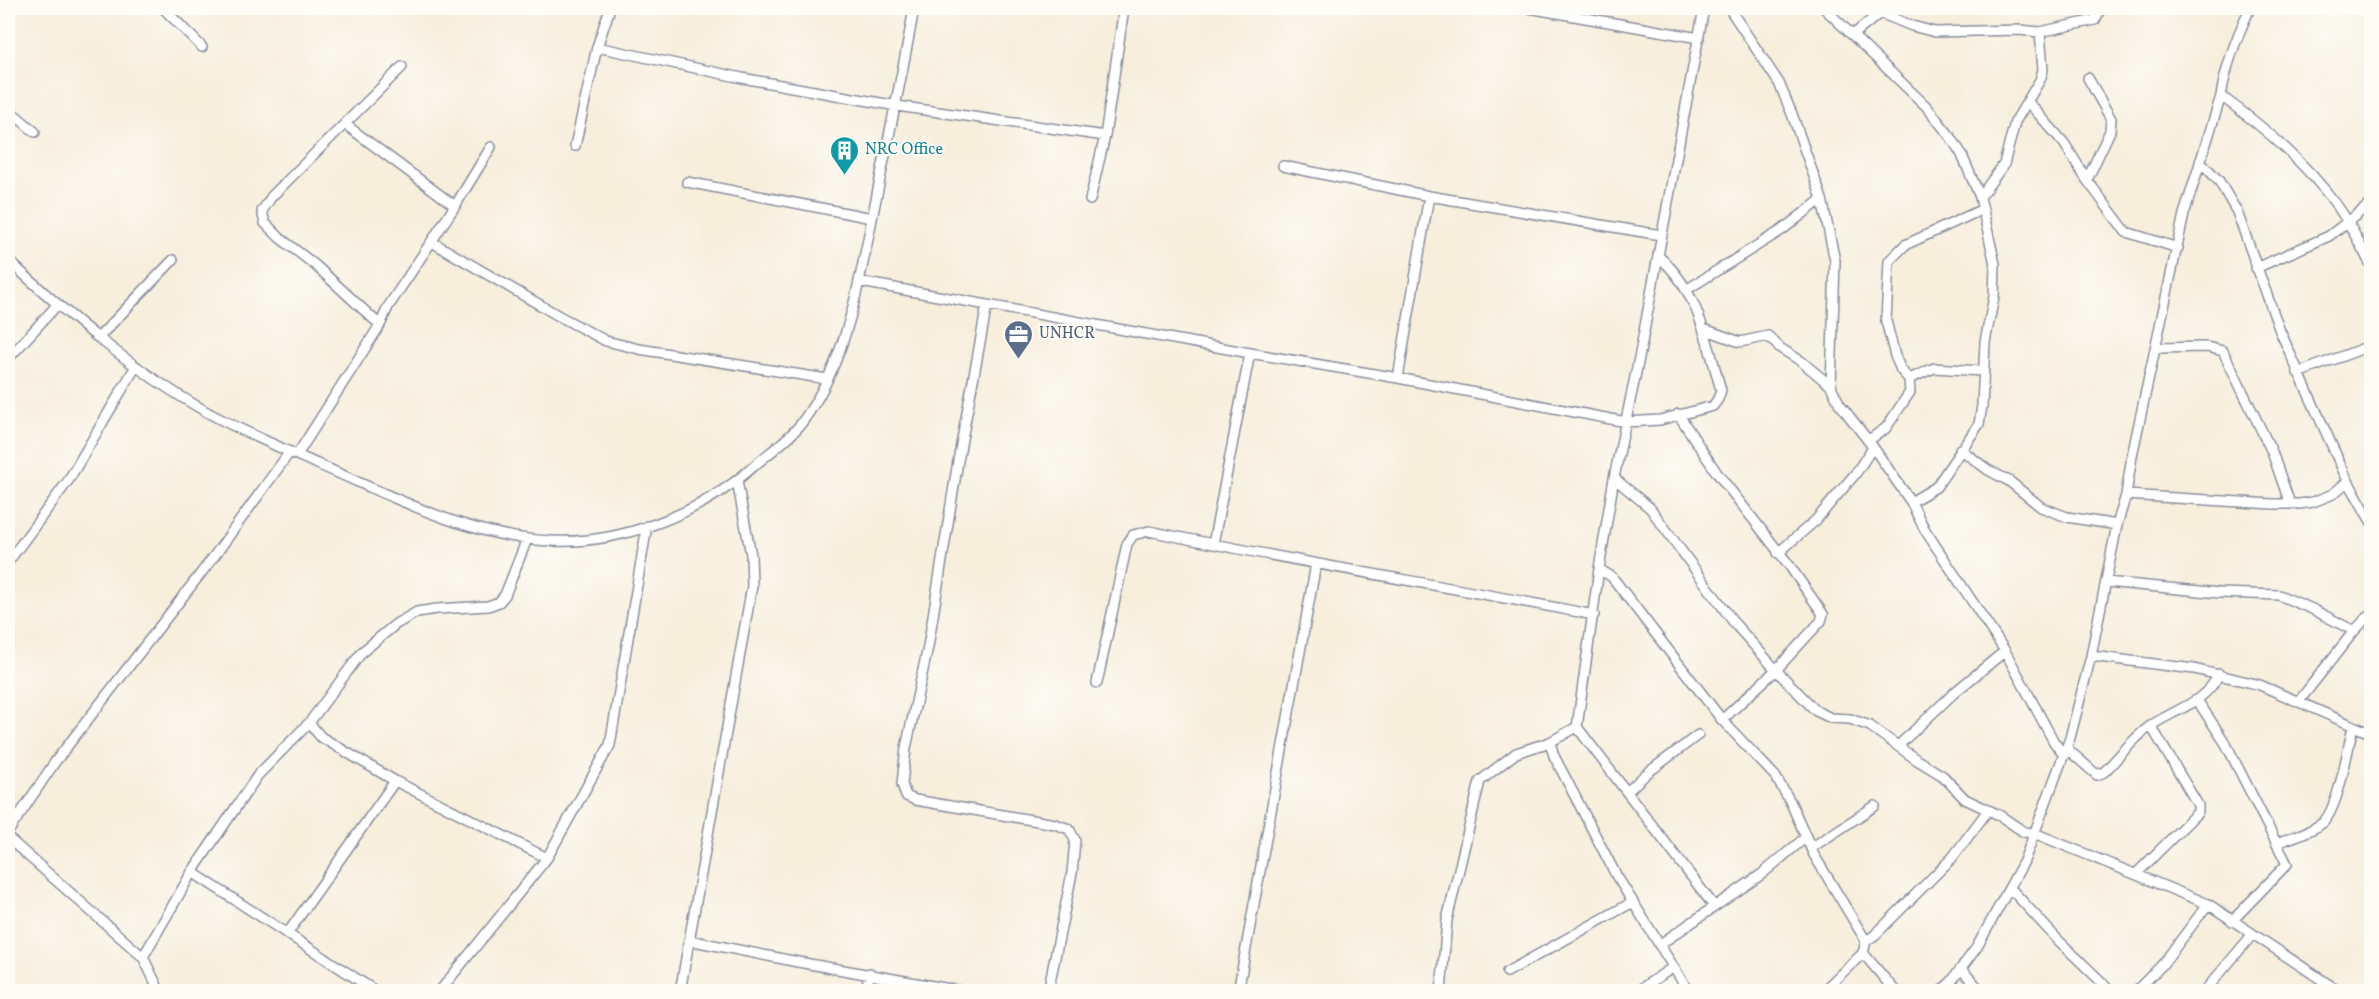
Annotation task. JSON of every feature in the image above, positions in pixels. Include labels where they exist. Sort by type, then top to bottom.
[{"type":"street","points":[[163,8],[202,47]]},
{"type":"street","points":[[575,146],[597,47],[610,8]]},
{"type":"street","points":[[8,260],[57,305],[99,338],[136,366],[205,411],[293,454],[412,506],[491,532],[551,541],[586,540],[647,526],[711,498],[737,481],[802,423],[836,361],[861,282],[872,218],[897,106],[914,9],[902,8]]},
{"type":"street","points":[[1090,200],[1105,136],[1124,8]]},
{"type":"street","points":[[1529,8],[1699,38]]},
{"type":"street","points":[[1704,8],[1614,478],[1576,727],[1714,906]]},
{"type":"street","points":[[1729,8],[1779,83],[1822,200],[1835,261],[1831,386]]},
{"type":"street","points":[[1824,8],[1890,69],[1938,121],[1961,153],[1980,197],[1995,264],[1994,297],[1985,342],[1982,406],[1978,424],[1936,487],[1911,502]]},
{"type":"street","points":[[1853,35],[1880,13],[1912,26],[1935,32],[2019,30],[2040,32],[2095,20],[2100,8]]},
{"type":"street","points":[[1940,992],[1962,969],[1977,947],[2010,888],[2024,861],[2065,752],[2091,656],[2184,214],[2221,96],[2228,65],[2250,8]]},
{"type":"street","points":[[1980,197],[2004,164],[2014,122],[2040,80],[2043,70],[2040,32]]},
{"type":"street","points":[[597,47],[742,78],[897,106],[1105,136]]},
{"type":"street","points":[[380,325],[315,265],[280,238],[265,223],[262,211],[272,196],[402,67]]},
{"type":"street","points":[[2087,180],[2110,131],[2111,119],[2088,78]]},
{"type":"street","points":[[2221,96],[2263,126],[2291,153],[2337,206],[2372,267]]},
{"type":"street","points":[[2028,102],[2064,143],[2087,180],[2126,232],[2178,248]]},
{"type":"street","points":[[8,109],[35,132]]},
{"type":"street","points":[[346,125],[455,206]]},
{"type":"street","points":[[8,832],[55,762],[293,454],[380,325],[388,307],[432,242],[491,147]]},
{"type":"street","points":[[2199,161],[2219,181],[2237,212],[2250,244],[2256,268],[2298,373],[2348,481],[2372,523]]},
{"type":"street","points":[[1283,166],[1429,196],[1661,235]]},
{"type":"street","points":[[687,182],[872,218]]},
{"type":"street","points":[[1398,378],[1429,196]]},
{"type":"street","points":[[1686,290],[1782,230],[1822,200]]},
{"type":"street","points":[[2256,268],[2328,236],[2372,203]]},
{"type":"street","points":[[1778,553],[1816,520],[1856,473],[1871,443],[1887,428],[1910,392],[1909,379],[1901,370],[1895,356],[1886,321],[1889,261],[1905,245],[1983,209]]},
{"type":"street","points":[[432,242],[606,341],[639,349],[827,379]]},
{"type":"street","points":[[861,282],[1398,378],[1626,422],[1660,420],[1713,406],[1720,390],[1704,329],[1686,290],[1674,269],[1658,256]]},
{"type":"street","points":[[99,338],[173,260]]},
{"type":"street","points":[[8,359],[57,305]]},
{"type":"street","points":[[987,305],[928,647],[906,748],[902,784],[906,796],[915,800],[1055,824],[1069,829],[1075,840],[1072,873],[1048,992]]},
{"type":"street","points":[[1704,329],[1740,342],[1768,336],[1780,348],[1801,361],[1831,386],[1839,403],[1871,443],[1911,502],[1925,530],[2004,651],[2054,742],[2097,775],[2104,772],[2151,726],[2197,700],[2212,687],[2218,675]]},
{"type":"street","points":[[2298,373],[2372,345]]},
{"type":"street","points":[[2155,348],[2207,347],[2223,351],[2272,452],[2290,504]]},
{"type":"street","points":[[1213,544],[1250,353]]},
{"type":"street","points":[[8,562],[68,481],[96,438],[136,366]]},
{"type":"street","points":[[1909,379],[1934,368],[1982,371]]},
{"type":"street","points":[[1678,414],[1717,473],[1822,614],[1821,621],[1776,670],[1722,720]]},
{"type":"street","points":[[1960,449],[1988,470],[2009,481],[2041,507],[2067,517],[2117,525]]},
{"type":"street","points":[[1614,478],[1650,508],[1735,624],[1816,711],[1831,718],[1850,719],[1870,726],[1943,776],[1965,799],[1986,808],[2024,832],[2034,833],[2208,904],[2340,992]]},
{"type":"street","points":[[680,992],[752,586],[751,555],[737,481]]},
{"type":"street","points":[[2126,495],[2290,504],[2313,502],[2333,494],[2348,481]]},
{"type":"street","points":[[439,992],[547,858],[610,745],[647,526]]},
{"type":"street","points":[[1097,684],[1127,544],[1133,535],[1149,531],[1594,615]]},
{"type":"street","points":[[143,957],[192,873],[258,775],[309,723],[363,652],[396,624],[417,612],[488,606],[500,602],[505,595],[526,538]]},
{"type":"street","points":[[1238,992],[1316,564]]},
{"type":"street","points":[[1599,569],[1612,577],[1624,591],[1722,720],[1775,776],[1811,848],[1866,941]]},
{"type":"street","points":[[2106,582],[2279,596],[2312,609],[2354,631]]},
{"type":"street","points":[[2299,701],[2354,631],[2372,613]]},
{"type":"street","points":[[1899,745],[1955,692],[2004,651]]},
{"type":"street","points":[[2091,656],[2194,669],[2260,685],[2372,734]]},
{"type":"street","points":[[2197,700],[2226,744],[2287,864],[2232,921]]},
{"type":"street","points":[[309,723],[321,737],[395,781],[547,858]]},
{"type":"street","points":[[2136,874],[2198,812],[2198,805],[2151,726]]},
{"type":"street","points":[[2277,843],[2322,824],[2330,815],[2338,792],[2353,726]]},
{"type":"street","points":[[1441,992],[1448,920],[1480,781],[1516,753],[1550,742],[1576,727]]},
{"type":"street","points":[[1627,792],[1646,774],[1698,735]]},
{"type":"street","points":[[1550,742],[1554,756],[1582,812],[1672,968],[1689,992]]},
{"type":"street","points":[[287,934],[395,781]]},
{"type":"street","points":[[1811,848],[1875,806]]},
{"type":"street","points":[[1822,992],[1863,953],[1866,941],[1875,935],[1952,858],[1986,813],[1986,808]]},
{"type":"street","points":[[1659,945],[1762,874],[1806,837]]},
{"type":"street","points":[[8,838],[143,957],[160,992]]},
{"type":"street","points":[[192,873],[377,992]]},
{"type":"street","points":[[2010,888],[2058,940],[2112,992]]},
{"type":"street","points":[[1507,972],[1633,902]]},
{"type":"street","points":[[2135,992],[2162,965],[2208,904]]},
{"type":"street","points":[[2204,992],[2253,934]]},
{"type":"street","points":[[689,940],[967,992]]},
{"type":"street","points":[[1863,953],[1896,992]]},
{"type":"street","points":[[1636,992],[1672,968]]},
{"type":"street","points":[[1962,969],[1982,992]]},
{"type":"street","points":[[865,992],[870,973]]},
{"type":"place","name":"NRC Office","points":[[844,176]]},
{"type":"place","name":"UNHCR","points":[[1018,360]]}]
